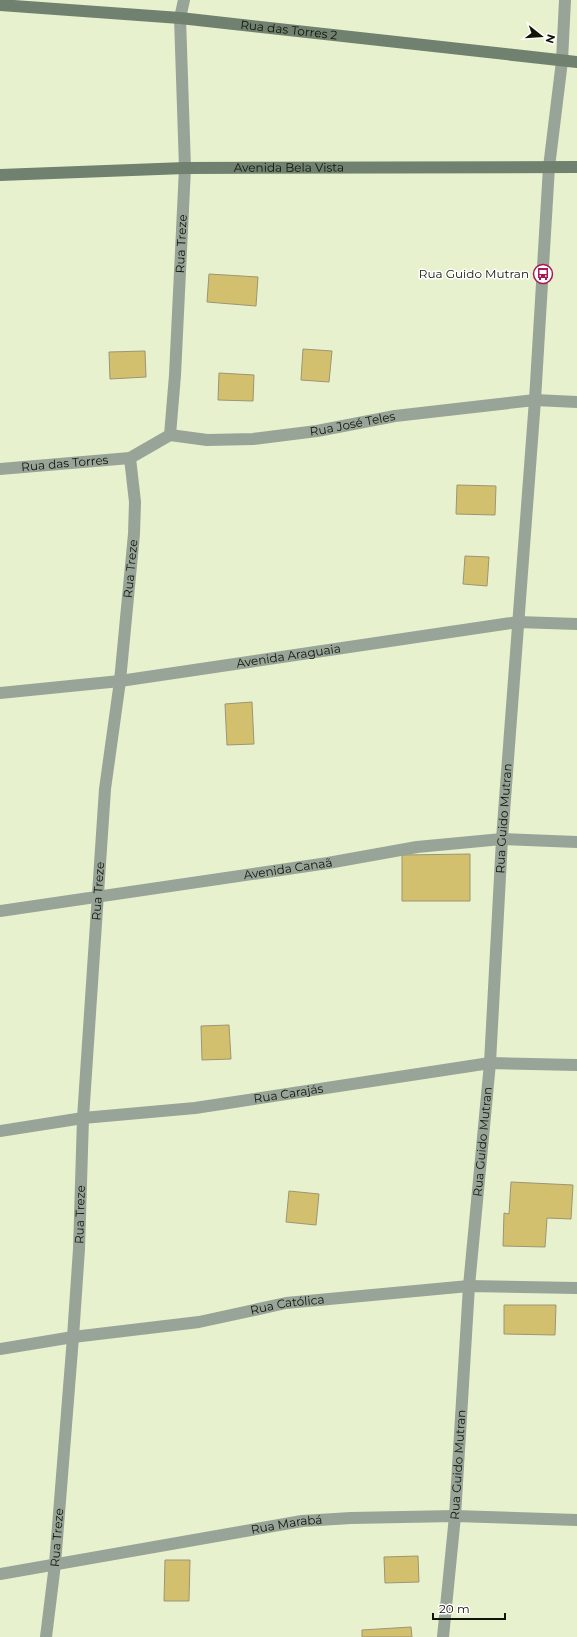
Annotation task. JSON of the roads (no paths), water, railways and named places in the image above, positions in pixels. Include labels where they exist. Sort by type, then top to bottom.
[{"type":"street","name":"Rua Treze","points":[[170,435],[175,375],[185,168],[180,18],[184,0]]},
{"type":"street","name":"Rua Guido Mutran","points":[[443,1637],[455,1516],[469,1286],[490,1063],[502,838],[535,400],[550,167],[562,61],[565,0]]},
{"type":"street","name":"Rua das Torres 2","points":[[0,5],[180,18],[577,62]]},
{"type":"street","name":"Avenida Bela Vista","points":[[0,175],[185,168],[577,167]]},
{"type":"street","name":"Rua José Teles","points":[[170,435],[207,440],[253,439],[317,431],[395,416],[535,400],[577,402]]},
{"type":"street","points":[[130,458],[170,435]]},
{"type":"street","name":"Rua Treze","points":[[46,1637],[55,1564],[73,1337],[79,1249],[83,1118],[106,789],[120,681],[134,534],[134,502],[130,458]]},
{"type":"street","name":"Rua das Torres","points":[[0,469],[130,458]]},
{"type":"street","name":"Avenida Araguaia","points":[[0,693],[120,681],[518,622],[577,624]]},
{"type":"street","name":"Avenida Canaã","points":[[0,912],[328,863],[417,847],[502,838],[577,842]]},
{"type":"street","name":"Rua Carajás","points":[[0,1130],[83,1118],[194,1108],[490,1063],[577,1065]]},
{"type":"street","name":"Rua Católica","points":[[0,1349],[73,1337],[199,1322],[286,1303],[469,1286],[577,1288]]},
{"type":"street","name":"Rua Marabá","points":[[0,1574],[302,1521],[350,1518],[455,1516],[577,1520]]},
{"type":"place","name":"Rua Guido Mutran","points":[[543,274]]}]
